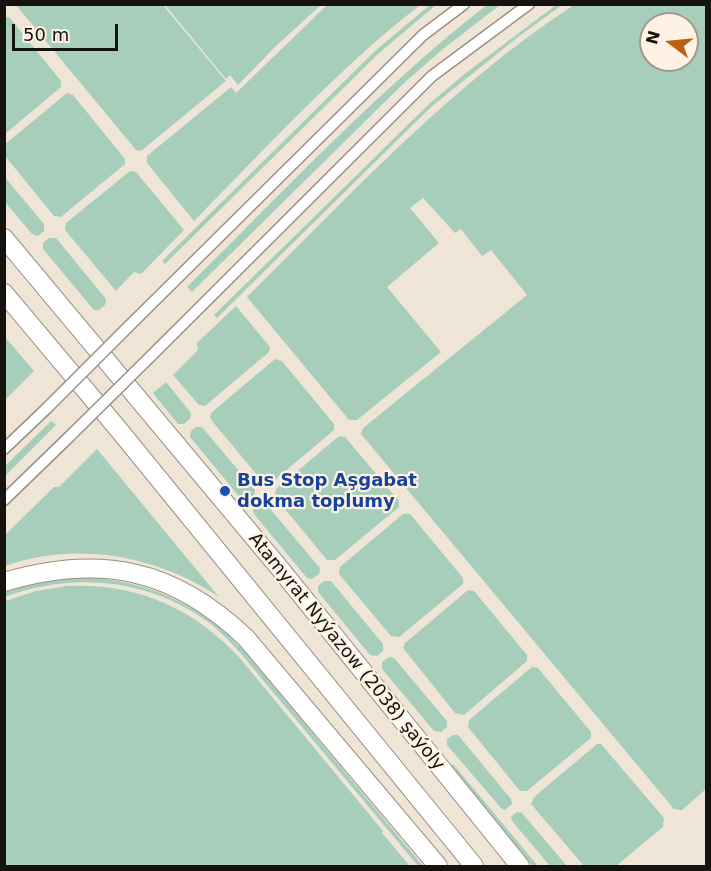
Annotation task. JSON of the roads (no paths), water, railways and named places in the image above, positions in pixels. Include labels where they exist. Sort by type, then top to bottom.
[{"type":"main road","name":"Atamyrat Nyýazow (2038) şaýoly","points":[[4,238],[277,565],[520,867]]},
{"type":"main road","name":"Atamyrat Nyýazow (2038) şaýoly","points":[[4,293],[474,867]]},
{"type":"main road","points":[[4,582],[56,569],[83,567],[104,569],[128,572],[168,583],[207,604],[227,619],[246,638],[438,867]]},
{"type":"street","points":[[4,449],[423,35],[464,4]]},
{"type":"street","points":[[4,500],[432,76],[529,4]]},
{"type":"place","name":"Bus Stop Aşgabat dokma toplumy","points":[[225,491]]}]
